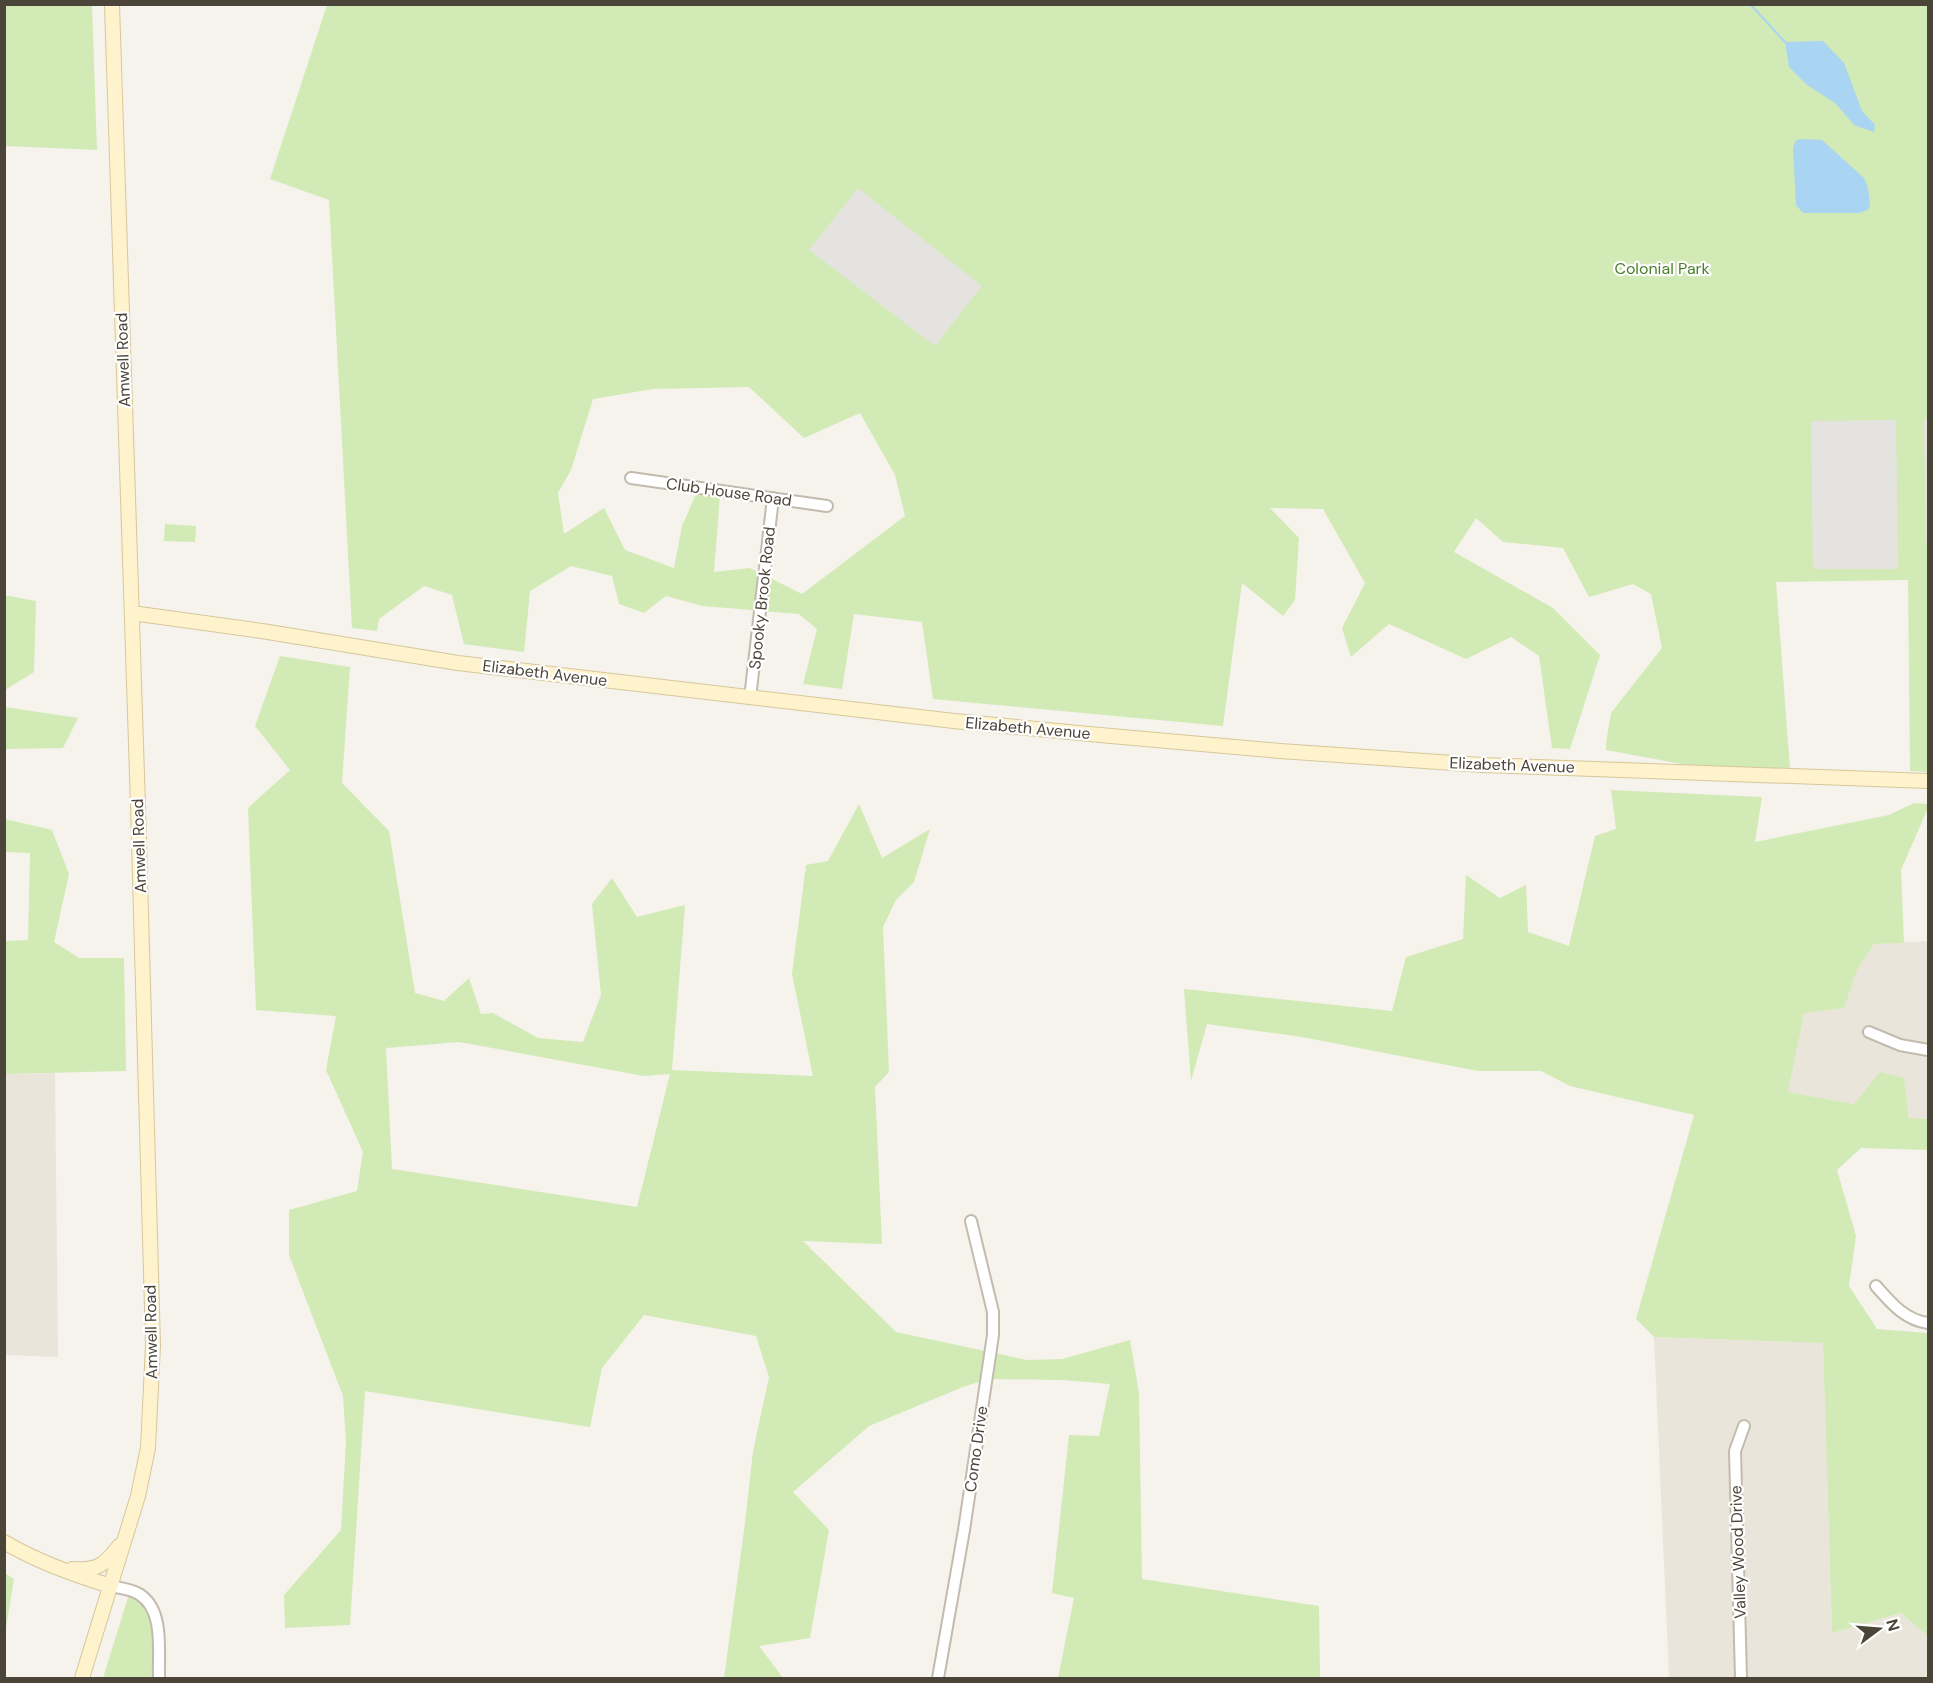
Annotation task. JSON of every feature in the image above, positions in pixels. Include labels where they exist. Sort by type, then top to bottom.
[{"type":"street","name":"Amwell Road","points":[[82,1678],[138,1496],[148,1448],[153,1345],[112,4]]},
{"type":"street","name":"Club House Road","points":[[631,478],[827,506]]},
{"type":"street","name":"Spooky Brook Road","points":[[750,698],[773,498]]},
{"type":"street","name":"Elizabeth Avenue","points":[[132,614],[262,631],[458,663],[954,721],[1377,758],[1492,765],[1929,781]]},
{"type":"street","points":[[1869,1032],[1900,1045],[1929,1050]]},
{"type":"street","name":"Como Drive","points":[[938,1678],[964,1530],[993,1335],[993,1312],[971,1221]]},
{"type":"street","points":[[1876,1286],[1902,1314],[1929,1323]]},
{"type":"street","name":"Valley Wood Drive","points":[[1741,1678],[1735,1450],[1744,1426]]},
{"type":"street","points":[[60,1569],[79,1570],[100,1566],[109,1560],[126,1538]]},
{"type":"street","points":[[4,1542],[60,1569],[138,1594],[151,1606],[156,1618],[159,1678]]},
{"type":"shaded area","points":[[858,188],[982,286],[935,346],[809,250]]},
{"type":"shaded area","points":[[1924,419],[1928,419],[1928,543],[1926,543]]},
{"type":"shaded area","points":[[1896,420],[1898,569],[1813,569],[1811,421]]},
{"type":"shaded area","points":[[1928,941],[1928,1119],[1909,1118],[1904,1078],[1854,1104],[1788,1092],[1803,1012],[1844,1007],[1857,970],[1874,944]]},
{"type":"shaded area","points":[[55,1073],[58,1357],[5,1355],[5,1074]]},
{"type":"shaded area","points":[[1654,1337],[1823,1343],[1832,1633],[1901,1613],[1928,1636],[1928,1678],[1669,1678]]},
{"type":"green space","points":[[4,5],[92,5],[97,150],[5,146]]},
{"type":"green space","name":"Colonial Park","points":[[327,5],[1928,5],[1928,772],[1910,771],[1908,580],[1776,582],[1790,769],[1698,767],[1606,750],[1611,713],[1662,648],[1651,594],[1633,584],[1589,597],[1563,548],[1503,542],[1476,518],[1454,552],[1553,608],[1600,655],[1570,749],[1552,748],[1539,656],[1511,637],[1466,659],[1389,624],[1351,657],[1342,628],[1365,583],[1323,509],[1270,508],[1299,538],[1295,600],[1283,616],[1242,583],[1223,726],[933,699],[922,622],[854,614],[842,689],[803,684],[817,629],[799,614],[702,606],[666,596],[644,613],[619,604],[612,576],[571,566],[530,591],[524,652],[464,644],[452,595],[424,586],[379,619],[377,631],[352,628],[329,200],[270,179]],"holes":[[[749,387],[804,438],[860,413],[895,475],[905,516],[802,594],[750,568],[714,572],[720,496],[696,494],[682,526],[674,568],[625,550],[604,508],[564,534],[558,493],[571,470],[593,399],[653,389]]]},
{"type":"green space","points":[[165,524],[196,526],[195,542],[164,541]]},
{"type":"green space","points":[[4,595],[36,601],[34,672],[5,690]]},
{"type":"green space","points":[[280,656],[350,667],[342,783],[389,831],[415,993],[444,1001],[469,978],[481,1014],[493,1013],[538,1038],[583,1042],[601,995],[592,904],[612,878],[637,917],[685,905],[672,1070],[813,1076],[792,974],[806,865],[828,861],[859,804],[882,858],[930,829],[914,882],[896,900],[883,927],[889,1072],[875,1087],[882,1244],[803,1241],[896,1332],[1027,1360],[1062,1359],[1130,1340],[1139,1393],[1142,1579],[1319,1606],[1320,1678],[1058,1678],[1074,1598],[1052,1593],[1069,1435],[1099,1436],[1110,1384],[1063,1380],[988,1379],[869,1426],[793,1492],[829,1530],[810,1638],[759,1646],[783,1678],[724,1678],[753,1451],[769,1377],[756,1336],[644,1315],[602,1368],[590,1427],[365,1391],[350,1625],[285,1628],[284,1595],[341,1530],[346,1441],[343,1396],[289,1255],[289,1210],[357,1191],[363,1152],[326,1070],[336,1016],[256,1010],[248,808],[290,770],[255,726]],"holes":[[[459,1042],[644,1076],[670,1074],[637,1207],[392,1169],[386,1048]]]},
{"type":"green space","points":[[5,707],[78,718],[63,748],[5,749]]},
{"type":"green space","points":[[1611,790],[1762,797],[1755,842],[1889,815],[1914,803],[1928,804],[1901,870],[1904,943],[1874,944],[1857,970],[1844,1008],[1804,1013],[1788,1092],[1854,1104],[1880,1072],[1904,1078],[1909,1118],[1928,1119],[1928,1150],[1861,1148],[1837,1170],[1856,1236],[1849,1286],[1877,1329],[1928,1333],[1928,1636],[1901,1613],[1832,1633],[1823,1343],[1654,1337],[1636,1319],[1694,1115],[1570,1086],[1541,1071],[1478,1071],[1302,1037],[1207,1024],[1191,1081],[1184,989],[1392,1011],[1406,957],[1463,939],[1466,875],[1500,898],[1526,885],[1528,932],[1569,946],[1595,836],[1616,829]]},
{"type":"green space","points":[[5,819],[52,830],[69,874],[54,942],[79,958],[124,958],[126,1071],[5,1074],[5,941],[28,940],[30,853],[5,852]]},
{"type":"green space","points":[[5,1573],[14,1579],[5,1634]]},
{"type":"green space","points":[[129,1594],[147,1604],[157,1635],[158,1678],[103,1678]]},
{"type":"water","points":[[1823,41],[1844,63],[1862,111],[1875,125],[1874,132],[1854,125],[1835,103],[1807,85],[1789,67],[1785,42]]},
{"type":"water","points":[[1796,140],[1822,140],[1864,178],[1868,188],[1870,205],[1868,210],[1858,213],[1803,213],[1796,205],[1793,148]]},
{"type":"waterway","points":[[1750,4],[1785,42]]}]
